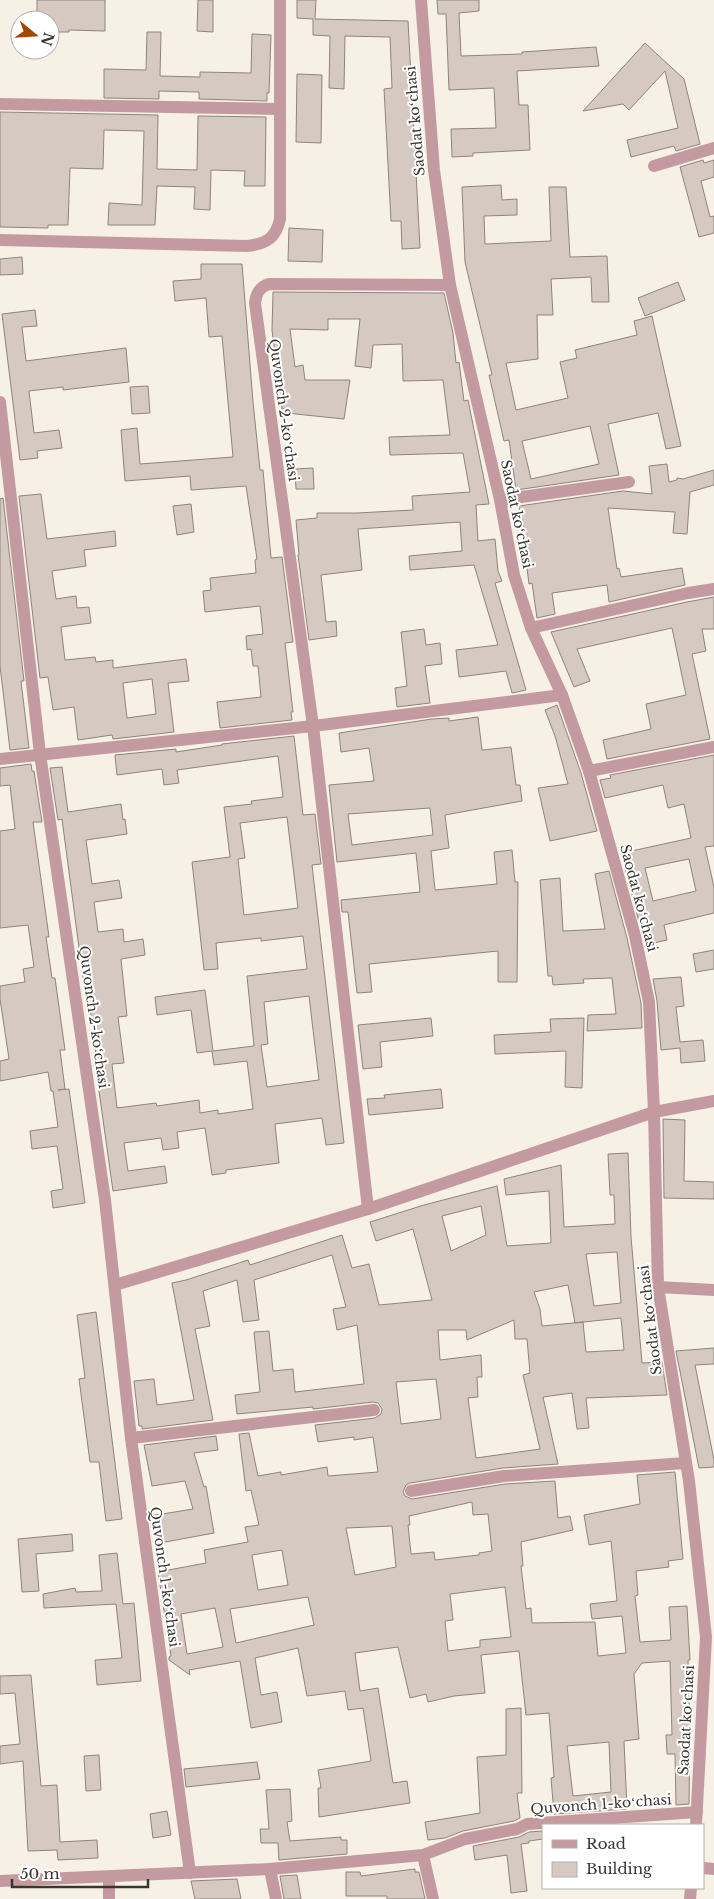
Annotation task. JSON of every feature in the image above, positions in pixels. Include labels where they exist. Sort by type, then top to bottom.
[{"type":"street","points":[[0,240],[247,246],[261,244],[270,240],[276,233],[280,219],[280,0]]},
{"type":"street","name":"Saodat koʻchasi","points":[[421,0],[434,170],[450,285],[500,500],[514,576],[530,628],[562,695],[589,771],[635,936],[649,1002],[654,1112],[658,1287],[689,1482],[706,1637],[696,1819]]},
{"type":"street","points":[[0,104],[279,109]]},
{"type":"street","points":[[654,166],[714,148]]},
{"type":"street","name":"Quvonch 2-koʻchasi","points":[[368,1209],[313,726],[256,313],[256,296],[260,288],[269,284],[450,285]]},
{"type":"street","name":"Quvonch 2-koʻchasi","points":[[0,402],[40,754],[105,1200],[115,1285]]},
{"type":"street","points":[[500,500],[629,482]]},
{"type":"street","points":[[530,628],[714,589]]},
{"type":"street","points":[[0,759],[313,726],[562,695]]},
{"type":"street","points":[[589,771],[714,746]]},
{"type":"street","points":[[115,1285],[368,1209],[654,1112],[714,1101]]},
{"type":"street","name":"Quvonch 1-koʻchasi","points":[[115,1285],[131,1438],[190,1873]]},
{"type":"street","points":[[658,1287],[714,1290]]},
{"type":"street","points":[[131,1438],[374,1410]]},
{"type":"street","points":[[411,1491],[504,1476],[685,1463]]},
{"type":"street","name":"Quvonch 1-koʻchasi","points":[[0,1881],[270,1869],[423,1855],[464,1839],[517,1829],[527,1824],[696,1819]]},
{"type":"street","points":[[423,1855],[433,1899]]},
{"type":"street","points":[[270,1869],[276,1899]]},
{"type":"street","points":[[109,1877],[110,1899]]},
{"type":"building","points":[[37,0],[105,0],[105,31],[69,30],[69,32],[60,32],[60,10],[37,10]]},
{"type":"building","points":[[198,0],[213,0],[213,32],[197,31]]},
{"type":"building","points":[[297,0],[316,0],[315,19],[408,21],[420,248],[402,249],[401,221],[391,221],[384,89],[392,88],[390,37],[345,36],[344,89],[329,88],[330,36],[313,35],[313,19],[297,18]]},
{"type":"building","points":[[437,0],[479,0],[479,11],[459,13],[461,56],[522,54],[522,52],[596,47],[599,66],[517,71],[519,105],[528,105],[530,150],[473,153],[473,156],[452,157],[451,129],[496,128],[494,88],[449,90],[446,14],[438,14]]},
{"type":"building","points":[[147,32],[161,32],[160,76],[200,77],[200,72],[251,73],[252,34],[271,35],[269,93],[267,93],[267,101],[199,99],[199,92],[159,91],[159,99],[104,98],[104,69],[146,70]]},
{"type":"building","points":[[645,43],[684,79],[700,144],[676,151],[674,146],[631,157],[627,140],[678,128],[665,71],[629,110],[623,104],[583,111]]},
{"type":"building","points":[[297,74],[322,75],[321,143],[296,142]]},
{"type":"building","points":[[0,112],[158,115],[157,169],[197,170],[198,116],[266,117],[265,186],[244,186],[245,171],[211,170],[210,210],[194,209],[195,187],[157,186],[155,225],[108,225],[109,203],[142,205],[144,131],[104,130],[103,169],[70,168],[68,225],[48,225],[48,228],[0,227]]},
{"type":"building","points":[[703,160],[704,163],[714,160],[714,177],[701,181],[710,217],[714,216],[714,233],[699,237],[680,167]]},
{"type":"building","points":[[501,185],[502,200],[517,199],[517,215],[484,216],[485,244],[551,241],[549,187],[566,187],[570,257],[607,256],[609,302],[592,302],[591,277],[551,279],[553,315],[537,315],[538,359],[506,363],[516,410],[568,398],[560,362],[577,358],[575,350],[637,335],[634,321],[652,316],[681,446],[666,449],[658,413],[608,424],[619,475],[516,490],[509,440],[504,441],[489,375],[492,375],[465,262],[462,187]],"holes":[[[590,426],[599,464],[531,479],[522,441]]]},
{"type":"building","points":[[289,228],[323,230],[322,262],[288,261]]},
{"type":"building","points":[[22,257],[23,274],[0,275],[0,259]]},
{"type":"building","points":[[201,264],[242,264],[253,402],[260,470],[263,470],[271,558],[282,557],[293,642],[285,643],[293,712],[291,712],[292,720],[220,728],[217,702],[261,697],[258,666],[253,666],[251,649],[247,650],[246,636],[263,634],[260,606],[205,612],[203,591],[211,590],[210,578],[256,573],[255,560],[257,559],[246,486],[191,490],[190,476],[125,481],[121,430],[137,428],[140,464],[233,457],[222,336],[209,337],[206,298],[175,301],[173,281],[201,279]]},
{"type":"building","points":[[678,282],[685,300],[645,316],[638,298]]},
{"type":"building","points":[[273,292],[444,293],[453,333],[456,363],[459,362],[464,401],[468,400],[489,504],[476,505],[478,541],[495,539],[498,571],[502,581],[495,583],[526,690],[512,693],[506,671],[459,677],[456,650],[498,645],[474,565],[410,570],[409,556],[462,551],[460,522],[358,529],[362,570],[321,575],[326,622],[336,621],[337,636],[309,640],[298,555],[296,520],[317,518],[317,513],[413,510],[412,496],[470,492],[463,453],[390,455],[389,437],[450,435],[443,380],[403,381],[402,344],[373,345],[371,368],[355,366],[360,319],[328,319],[328,330],[290,329],[295,367],[303,365],[305,380],[350,380],[344,419],[286,413],[286,408],[282,409],[272,330]]},
{"type":"building","points":[[35,310],[37,326],[22,327],[26,361],[126,348],[129,382],[63,390],[63,387],[29,391],[34,433],[59,430],[62,448],[37,451],[38,458],[20,460],[2,314]]},
{"type":"building","points":[[148,386],[150,413],[132,414],[130,387]]},
{"type":"building","points":[[667,464],[669,482],[677,480],[677,478],[683,479],[714,470],[714,485],[690,492],[687,534],[673,533],[675,512],[608,508],[617,569],[619,568],[621,577],[682,568],[685,585],[609,602],[607,585],[552,593],[555,614],[537,618],[532,583],[529,584],[522,528],[524,528],[519,506],[623,491],[652,494],[649,466]]},
{"type":"building","points":[[313,468],[314,489],[296,489],[295,469]]},
{"type":"building","points":[[41,494],[47,539],[115,531],[116,546],[84,550],[86,566],[52,571],[56,599],[76,596],[77,608],[89,607],[91,623],[61,627],[65,660],[95,657],[96,662],[113,660],[113,668],[186,659],[189,681],[168,683],[174,732],[113,739],[112,735],[78,740],[74,707],[53,710],[48,677],[40,678],[19,496]],"holes":[[[152,679],[156,714],[127,718],[123,683]]]},
{"type":"building","points":[[3,498],[24,681],[21,681],[29,748],[10,750],[0,666],[0,499]]},
{"type":"building","points":[[191,504],[194,532],[177,535],[173,506]]},
{"type":"building","points":[[714,597],[714,629],[702,629],[706,651],[692,654],[710,739],[607,759],[603,740],[651,729],[646,704],[686,695],[672,628],[577,649],[590,681],[574,687],[551,632]]},
{"type":"building","points":[[424,629],[426,645],[440,643],[442,664],[425,666],[430,703],[397,707],[395,688],[407,686],[401,632]]},
{"type":"building","points":[[557,705],[581,773],[597,831],[550,841],[538,788],[568,784],[555,736],[545,710]]},
{"type":"building","points":[[478,717],[482,750],[511,747],[516,785],[520,785],[522,801],[445,815],[449,848],[431,851],[435,890],[497,884],[494,852],[512,850],[515,882],[518,882],[517,982],[498,982],[498,951],[369,964],[372,992],[357,993],[348,912],[342,912],[341,900],[420,892],[416,853],[337,862],[329,785],[374,781],[369,748],[341,752],[339,733],[432,719],[449,718],[449,721]],"holes":[[[430,808],[433,835],[352,845],[348,814]]]},
{"type":"building","points":[[294,736],[303,815],[315,814],[321,864],[312,865],[344,1143],[326,1145],[322,1118],[275,1124],[279,1163],[226,1170],[226,1173],[212,1175],[205,1128],[177,1132],[179,1148],[163,1150],[161,1138],[124,1143],[128,1171],[165,1166],[167,1183],[113,1191],[94,1055],[96,1055],[90,1008],[87,1008],[62,819],[58,820],[50,768],[62,767],[68,812],[121,804],[123,820],[125,819],[127,834],[86,840],[92,884],[119,880],[122,898],[94,902],[98,932],[123,929],[124,942],[143,939],[145,955],[121,959],[127,1016],[118,1017],[124,1063],[112,1064],[117,1108],[156,1103],[157,1106],[199,1100],[200,1113],[218,1110],[218,1114],[253,1109],[247,1061],[214,1065],[212,1051],[197,1053],[191,1010],[157,1015],[155,997],[205,990],[213,1051],[254,1046],[247,976],[307,969],[303,936],[261,941],[261,938],[216,943],[218,969],[204,970],[192,862],[230,857],[224,807],[252,804],[251,801],[283,797],[278,756],[177,770],[179,783],[164,785],[162,769],[117,775],[115,755],[176,749],[176,752],[222,744]],"holes":[[[287,817],[298,908],[244,915],[238,859],[245,858],[240,823]],[[309,996],[319,1080],[267,1087],[261,1045],[268,1044],[264,1002]]]},
{"type":"building","points":[[714,755],[714,846],[705,847],[714,887],[714,913],[664,925],[667,940],[645,945],[625,868],[630,867],[627,852],[691,838],[684,804],[668,808],[663,785],[605,798],[600,780],[611,778],[610,775]],"holes":[[[689,859],[696,891],[653,901],[645,868]]]},
{"type":"building","points":[[31,764],[32,771],[34,771],[42,822],[33,822],[49,937],[46,937],[52,978],[55,978],[65,1050],[60,1050],[65,1089],[58,1090],[69,1089],[85,1203],[53,1208],[51,1191],[63,1189],[57,1146],[32,1149],[30,1131],[58,1127],[53,1091],[51,1091],[48,1072],[0,1081],[0,1061],[9,1059],[0,999],[0,986],[25,982],[23,969],[34,967],[28,925],[0,928],[0,831],[15,829],[10,785],[0,786],[0,768]]},
{"type":"building","points":[[609,871],[627,938],[641,1003],[642,1028],[587,1031],[588,1015],[616,1014],[612,978],[583,979],[584,983],[553,985],[552,976],[548,976],[540,880],[560,878],[563,931],[605,929],[595,874]]},
{"type":"building","points":[[714,950],[714,969],[696,972],[693,954]]},
{"type":"building","points":[[681,977],[684,1006],[676,1007],[680,1042],[703,1040],[705,1061],[681,1063],[680,1048],[661,1050],[657,1001],[653,979]]},
{"type":"building","points":[[431,1018],[433,1036],[380,1042],[382,1067],[363,1069],[358,1025]]},
{"type":"building","points":[[584,1018],[582,1088],[565,1087],[566,1051],[495,1054],[494,1035],[551,1032],[550,1019]]},
{"type":"building","points":[[441,1089],[443,1108],[369,1115],[367,1099],[385,1098],[384,1095]]},
{"type":"building","points":[[663,1119],[685,1120],[684,1181],[714,1182],[714,1199],[664,1198]]},
{"type":"building","points":[[628,1153],[631,1237],[642,1363],[662,1362],[667,1395],[586,1398],[589,1428],[577,1429],[572,1393],[543,1397],[558,1464],[503,1468],[410,1483],[406,1485],[403,1492],[405,1496],[412,1499],[505,1484],[555,1481],[558,1518],[570,1516],[573,1530],[521,1542],[523,1566],[521,1566],[526,1609],[531,1608],[532,1623],[595,1622],[598,1656],[626,1653],[622,1616],[592,1619],[590,1604],[617,1601],[611,1541],[589,1545],[584,1515],[640,1504],[637,1475],[675,1472],[683,1559],[668,1561],[669,1567],[636,1571],[638,1595],[635,1596],[640,1642],[671,1640],[669,1607],[687,1606],[690,1660],[688,1660],[689,1804],[676,1805],[675,1754],[667,1754],[666,1735],[672,1735],[670,1661],[642,1663],[634,1674],[639,1739],[624,1741],[627,1809],[554,1814],[551,1778],[554,1777],[549,1713],[526,1715],[519,1651],[481,1655],[485,1693],[454,1696],[428,1702],[426,1694],[410,1698],[398,1647],[355,1653],[360,1691],[378,1688],[393,1783],[407,1781],[410,1803],[319,1817],[318,1788],[321,1788],[318,1770],[371,1761],[363,1708],[348,1710],[345,1691],[307,1696],[298,1648],[255,1658],[261,1695],[277,1692],[282,1722],[251,1728],[240,1661],[189,1670],[190,1675],[169,1660],[171,1656],[158,1572],[206,1563],[204,1550],[248,1542],[245,1527],[259,1525],[251,1490],[246,1491],[239,1434],[249,1433],[258,1476],[281,1472],[281,1475],[327,1467],[328,1476],[378,1472],[373,1437],[354,1440],[354,1437],[318,1442],[315,1425],[375,1418],[381,1414],[382,1409],[378,1403],[373,1402],[313,1409],[313,1407],[237,1414],[235,1395],[260,1392],[254,1332],[269,1331],[273,1371],[293,1369],[295,1392],[364,1384],[357,1325],[337,1330],[333,1309],[346,1307],[332,1255],[254,1280],[259,1320],[243,1322],[237,1280],[203,1291],[210,1326],[195,1329],[213,1420],[142,1429],[142,1426],[139,1426],[134,1381],[154,1379],[157,1405],[194,1400],[172,1283],[248,1260],[250,1265],[342,1235],[352,1268],[369,1264],[379,1305],[432,1300],[413,1229],[376,1241],[370,1222],[424,1205],[497,1186],[507,1246],[551,1243],[549,1191],[506,1195],[504,1179],[561,1165],[564,1227],[615,1224],[614,1195],[610,1195],[608,1154]],"holes":[[[481,1206],[486,1235],[451,1251],[442,1216]],[[617,1252],[621,1303],[594,1306],[586,1254]],[[568,1285],[575,1323],[542,1326],[540,1309],[534,1292]],[[621,1318],[624,1350],[586,1352],[583,1322]],[[514,1320],[515,1339],[527,1339],[530,1373],[523,1375],[540,1449],[476,1458],[468,1398],[478,1397],[477,1377],[482,1377],[481,1355],[440,1360],[438,1330],[466,1330],[467,1340]],[[436,1379],[441,1419],[401,1424],[396,1382]],[[472,1502],[473,1515],[488,1514],[492,1551],[479,1553],[479,1555],[435,1560],[434,1552],[411,1554],[408,1525],[410,1525],[409,1516]],[[392,1526],[396,1567],[355,1575],[346,1528]],[[282,1550],[288,1585],[258,1590],[252,1555]],[[505,1587],[511,1637],[480,1640],[480,1647],[448,1651],[445,1621],[453,1620],[450,1594]],[[308,1597],[314,1625],[236,1643],[230,1609]],[[215,1608],[223,1647],[187,1654],[181,1614]],[[609,1742],[611,1792],[573,1796],[567,1746]]]},
{"type":"building","points":[[96,1312],[122,1519],[106,1521],[99,1462],[90,1462],[79,1379],[85,1378],[77,1315]]},
{"type":"building","points":[[714,1348],[714,1364],[695,1365],[714,1460],[714,1467],[699,1468],[676,1351]]},
{"type":"building","points":[[216,1436],[218,1450],[194,1453],[204,1487],[206,1486],[214,1533],[160,1543],[157,1529],[152,1529],[150,1516],[193,1509],[185,1481],[152,1486],[144,1445]]},
{"type":"building","points":[[72,1534],[73,1551],[36,1554],[39,1591],[22,1592],[18,1539]]},
{"type":"building","points":[[117,1553],[123,1604],[134,1603],[141,1681],[97,1685],[95,1660],[122,1658],[116,1604],[44,1608],[43,1594],[75,1588],[76,1592],[102,1591],[99,1555]]},
{"type":"building","points":[[31,1675],[41,1786],[57,1785],[60,1842],[97,1840],[98,1858],[58,1860],[57,1850],[28,1851],[23,1761],[0,1764],[0,1746],[20,1744],[15,1693],[0,1694],[0,1676]]},
{"type":"building","points":[[521,1708],[522,1793],[517,1793],[520,1818],[514,1821],[463,1831],[445,1838],[428,1840],[425,1822],[480,1813],[477,1757],[506,1755],[506,1709]]},
{"type":"building","points":[[99,1755],[101,1790],[86,1791],[84,1756]]},
{"type":"building","points":[[257,1762],[260,1779],[186,1787],[184,1769]]},
{"type":"building","points":[[290,1789],[292,1821],[287,1822],[290,1841],[341,1837],[341,1840],[347,1840],[347,1854],[279,1860],[278,1843],[261,1843],[260,1829],[269,1829],[266,1790]]},
{"type":"building","points":[[167,1811],[171,1835],[153,1838],[150,1814]]},
{"type":"building","points":[[542,1831],[542,1839],[521,1844],[527,1891],[511,1893],[507,1855],[475,1860],[473,1846],[519,1837],[529,1832]]},
{"type":"building","points":[[415,1869],[415,1872],[419,1872],[425,1899],[387,1899],[387,1896],[346,1896],[346,1872],[360,1872],[361,1876]]},
{"type":"building","points":[[297,1875],[301,1899],[284,1899],[280,1876]]},
{"type":"building","points":[[237,1879],[241,1899],[195,1899],[191,1881]]}]
